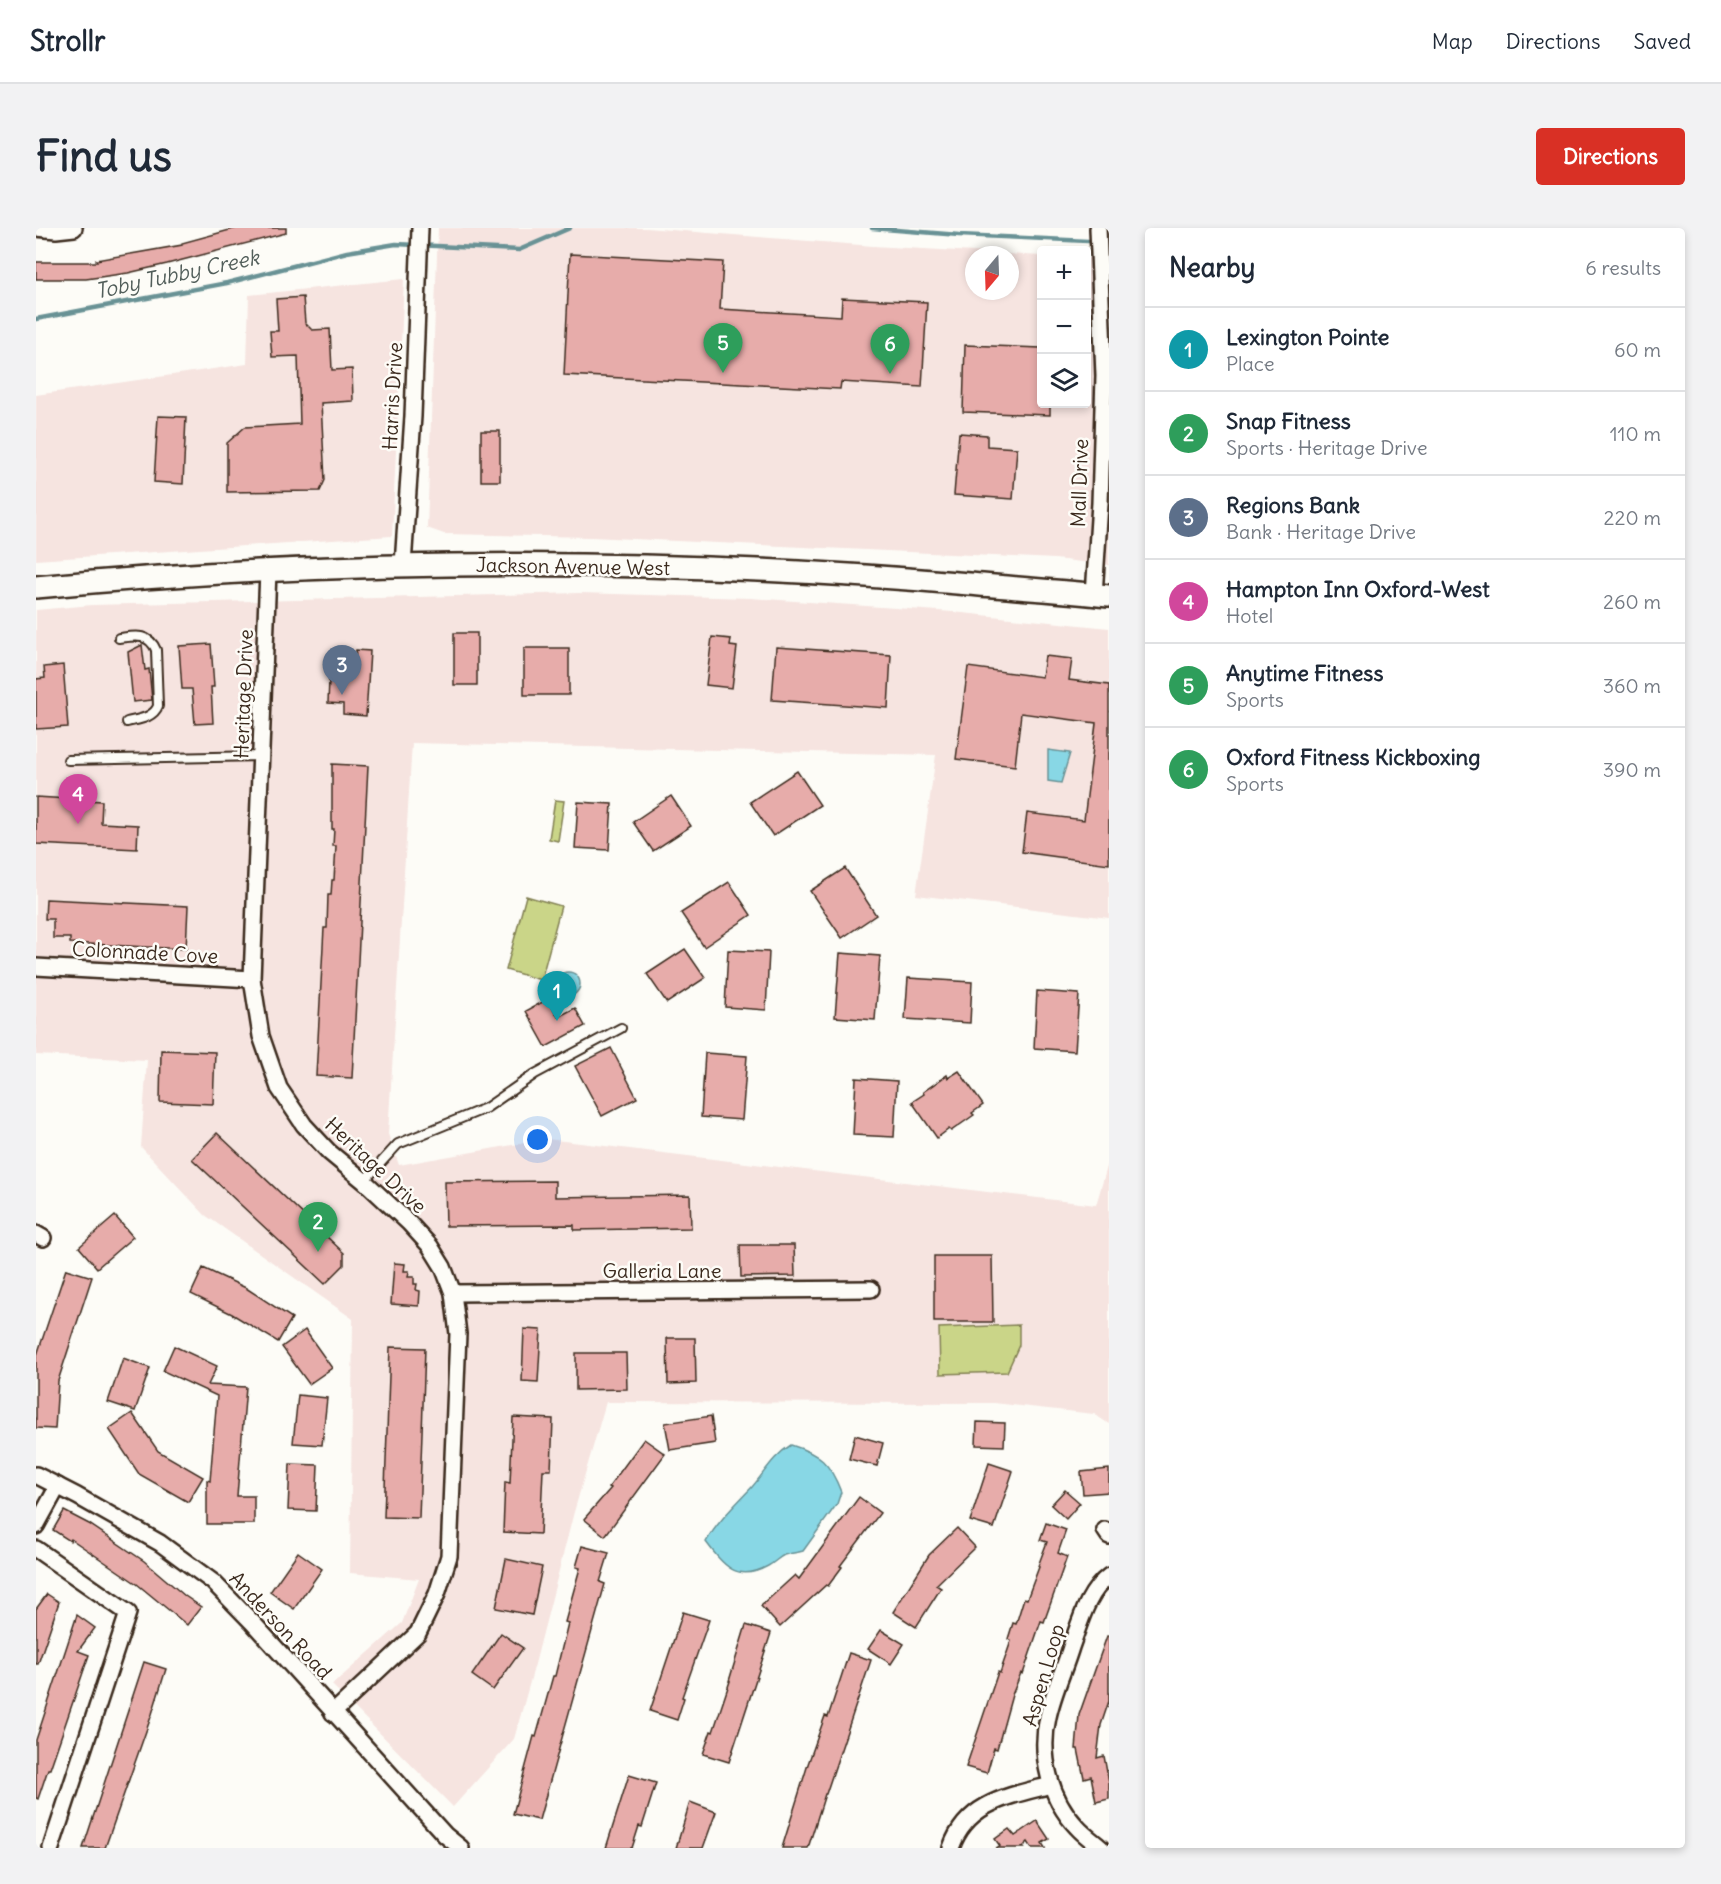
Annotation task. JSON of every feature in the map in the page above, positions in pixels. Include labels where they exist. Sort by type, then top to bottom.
[{"type":"main road","name":"Jackson Avenue West","points":[[36,587],[135,578],[402,565],[602,565],[792,571],[1102,595]]},
{"type":"street","points":[[36,228],[56,230],[74,228]]},
{"type":"street","name":"Mall Drive","points":[[1098,228],[1104,376],[1100,503],[1102,595]]},
{"type":"street","name":"Harris Drive","points":[[402,565],[413,416],[420,231]]},
{"type":"street","name":"Heritage Drive","points":[[268,571],[252,979],[261,1036],[279,1088],[304,1125],[329,1152],[409,1222],[430,1246],[443,1267],[453,1293],[458,1334],[449,1556],[437,1594],[418,1633],[333,1713]]},
{"type":"street","name":"Colonnade Cove","points":[[36,967],[252,979]]},
{"type":"street","name":"Galleria Lane","points":[[453,1293],[871,1289]]},
{"type":"street","name":"Anderson Road","points":[[36,1475],[160,1543],[213,1582],[445,1835],[461,1848]]},
{"type":"street","points":[[36,1526],[58,1486]]},
{"type":"street","points":[[36,1549],[128,1612],[51,1848]]},
{"type":"street","name":"Aspen Loop","points":[[1101,1848],[1077,1827],[1062,1808],[1051,1785],[1045,1743],[1048,1717],[1083,1614],[1093,1592],[1109,1576]]},
{"type":"street","points":[[951,1848],[957,1832],[972,1814],[988,1804],[1051,1785]]},
{"type":"lane","points":[[119,638],[146,637],[153,642],[156,650],[158,706],[156,712],[127,722]]},
{"type":"lane","points":[[68,760],[262,756]]},
{"type":"lane","points":[[364,1181],[398,1144],[486,1108],[535,1074],[621,1028]]},
{"type":"shaded area","points":[[438,228],[646,228],[965,251],[965,300],[1019,300],[1019,255],[1037,256],[1037,408],[1091,408],[1091,258],[1109,259],[1109,565],[1055,559],[591,537],[444,534],[427,528]]},
{"type":"shaded area","points":[[404,279],[392,536],[36,560],[36,395],[247,364],[249,295]]},
{"type":"shaded area","points":[[580,593],[750,598],[953,612],[1109,628],[1109,918],[916,895],[936,755],[412,743],[388,1134],[399,1165],[547,1139],[1096,1205],[1109,1160],[1109,1424],[1094,1414],[994,1403],[606,1402],[574,1512],[514,1739],[453,1807],[332,1685],[402,1623],[419,1579],[350,1573],[353,1319],[205,1215],[141,1147],[147,1060],[36,1055],[36,610],[92,605]]},
{"type":"green space","points":[[555,800],[564,801],[558,841],[549,839]]},
{"type":"green space","points":[[526,896],[561,906],[541,980],[506,970]]},
{"type":"green space","points":[[1019,1325],[1019,1345],[1007,1372],[940,1374],[939,1328]]},
{"type":"water","points":[[1048,750],[1070,753],[1061,783],[1048,781]]},
{"type":"water","points":[[568,972],[573,973],[579,979],[579,989],[573,995],[568,996],[563,995],[557,989],[556,984],[557,979],[563,973]]},
{"type":"water","points":[[791,1445],[817,1456],[828,1467],[841,1492],[837,1504],[803,1551],[784,1555],[757,1571],[748,1573],[732,1569],[725,1565],[706,1542],[721,1520],[774,1459]]},
{"type":"building","points":[[237,228],[286,228],[286,233],[128,273],[86,279],[36,279],[36,262],[97,262],[96,260],[182,245],[182,243]]},
{"type":"building","points":[[570,254],[723,262],[720,309],[841,316],[842,298],[927,302],[922,387],[841,382],[840,389],[564,375]]},
{"type":"building","points":[[303,297],[305,323],[312,330],[330,329],[332,370],[352,369],[353,401],[321,403],[325,480],[320,491],[227,492],[227,443],[245,427],[300,424],[298,356],[272,357],[270,331],[278,331],[276,299]]},
{"type":"building","points":[[965,345],[1037,348],[1037,408],[1050,408],[1050,415],[963,412]]},
{"type":"building","points":[[158,416],[186,417],[183,484],[154,482]]},
{"type":"building","points":[[481,431],[500,431],[500,481],[481,481]]},
{"type":"building","points":[[959,433],[987,435],[987,446],[1017,448],[1013,499],[954,495]]},
{"type":"building","points":[[454,633],[477,633],[477,685],[454,685]]},
{"type":"building","points":[[712,637],[731,639],[730,646],[737,647],[732,688],[706,685]]},
{"type":"building","points":[[211,644],[214,687],[211,687],[213,723],[195,724],[192,689],[182,689],[179,646]]},
{"type":"building","points":[[142,645],[145,670],[149,669],[152,700],[133,702],[128,652]]},
{"type":"building","points":[[776,647],[891,655],[888,708],[772,700]]},
{"type":"building","points":[[524,648],[569,648],[569,695],[524,695]]},
{"type":"building","points":[[356,650],[370,651],[366,716],[343,714],[343,704],[328,703],[330,659],[355,660]]},
{"type":"building","points":[[1045,656],[1072,659],[1069,680],[1109,685],[1109,864],[1022,852],[1027,813],[1084,820],[1096,723],[1021,713],[1015,766],[956,759],[968,667],[1042,677]]},
{"type":"building","points":[[63,665],[68,727],[36,729],[36,679],[45,678],[44,667]]},
{"type":"building","points":[[332,764],[368,766],[352,1078],[316,1076],[324,928],[327,928],[328,895],[331,895],[332,880],[334,880],[336,846],[333,846],[334,829],[332,829]]},
{"type":"building","points":[[797,771],[820,805],[773,836],[750,802]]},
{"type":"building","points":[[671,796],[691,826],[653,851],[633,822]]},
{"type":"building","points":[[36,797],[102,801],[101,823],[138,825],[137,849],[36,844]]},
{"type":"building","points":[[578,802],[612,804],[609,850],[575,848]]},
{"type":"building","points":[[845,868],[876,915],[842,938],[810,891]]},
{"type":"building","points":[[729,882],[751,915],[704,947],[681,913]]},
{"type":"building","points":[[46,899],[188,906],[186,949],[70,943],[70,938],[53,938],[53,919],[45,919]]},
{"type":"building","points":[[685,949],[705,978],[667,1003],[647,974]]},
{"type":"building","points":[[728,950],[769,952],[766,1010],[725,1007]]},
{"type":"building","points":[[840,953],[880,956],[875,1020],[835,1017]]},
{"type":"building","points":[[908,978],[972,982],[970,1023],[905,1019]]},
{"type":"building","points":[[1037,991],[1079,994],[1075,1051],[1034,1048]]},
{"type":"building","points":[[548,999],[558,1017],[575,1008],[585,1026],[546,1047],[526,1011]]},
{"type":"building","points":[[611,1048],[637,1098],[602,1116],[575,1066]]},
{"type":"building","points":[[161,1050],[215,1052],[213,1104],[160,1102]]},
{"type":"building","points":[[705,1053],[747,1056],[742,1120],[701,1117]]},
{"type":"building","points":[[959,1071],[983,1105],[972,1113],[974,1115],[937,1138],[912,1102],[947,1075],[948,1078]]},
{"type":"building","points":[[856,1078],[897,1081],[894,1137],[853,1135]]},
{"type":"building","points":[[217,1133],[344,1253],[344,1265],[325,1284],[192,1159]]},
{"type":"building","points":[[555,1181],[555,1197],[690,1195],[691,1228],[574,1230],[574,1225],[446,1226],[445,1182]]},
{"type":"building","points":[[115,1216],[133,1237],[97,1268],[79,1247]]},
{"type":"building","points":[[740,1245],[794,1245],[795,1276],[741,1277]]},
{"type":"building","points":[[934,1256],[992,1256],[993,1322],[934,1322]]},
{"type":"building","points":[[394,1263],[405,1264],[404,1271],[409,1271],[408,1277],[414,1277],[414,1284],[417,1284],[416,1290],[420,1291],[419,1306],[391,1304]]},
{"type":"building","points":[[203,1268],[246,1288],[292,1318],[278,1342],[232,1314],[191,1294]]},
{"type":"building","points":[[66,1269],[92,1277],[58,1381],[55,1429],[36,1428],[36,1358]]},
{"type":"building","points":[[524,1329],[541,1330],[538,1382],[522,1381]]},
{"type":"building","points":[[305,1330],[332,1368],[309,1384],[282,1347]]},
{"type":"building","points":[[667,1338],[695,1338],[696,1383],[668,1384]]},
{"type":"building","points":[[174,1346],[217,1366],[208,1385],[246,1387],[237,1496],[254,1496],[254,1524],[207,1524],[207,1480],[210,1481],[217,1396],[163,1371]]},
{"type":"building","points":[[390,1347],[425,1348],[419,1518],[384,1517]]},
{"type":"building","points":[[576,1353],[626,1353],[627,1389],[576,1390]]},
{"type":"building","points":[[123,1358],[150,1368],[135,1411],[108,1402]]},
{"type":"building","points":[[298,1395],[327,1398],[322,1445],[293,1443]]},
{"type":"building","points":[[132,1413],[158,1451],[203,1477],[188,1502],[139,1474],[109,1429]]},
{"type":"building","points":[[711,1416],[715,1443],[670,1450],[665,1423]]},
{"type":"building","points":[[513,1417],[553,1419],[551,1470],[543,1470],[540,1534],[503,1532],[505,1482],[510,1483]]},
{"type":"building","points":[[977,1422],[1005,1423],[1004,1446],[976,1445]]},
{"type":"building","points":[[855,1435],[883,1443],[877,1466],[849,1459]]},
{"type":"building","points":[[644,1439],[665,1454],[605,1536],[584,1519],[611,1488],[609,1487]]},
{"type":"building","points":[[989,1463],[1013,1471],[994,1528],[970,1521]]},
{"type":"building","points":[[290,1464],[318,1465],[316,1511],[288,1510]]},
{"type":"building","points":[[1109,1469],[1109,1492],[1083,1494],[1081,1472]]},
{"type":"building","points":[[1065,1490],[1080,1503],[1066,1519],[1051,1505]]},
{"type":"building","points":[[859,1497],[880,1513],[840,1566],[842,1567],[828,1586],[826,1585],[780,1627],[761,1606],[795,1575],[799,1579]]},
{"type":"building","points":[[64,1511],[89,1524],[144,1561],[201,1607],[187,1625],[137,1584],[71,1539],[70,1541],[53,1530]]},
{"type":"building","points":[[1046,1523],[1066,1530],[1058,1553],[1067,1557],[1044,1622],[1041,1621],[1023,1674],[1021,1673],[1012,1695],[997,1749],[994,1748],[987,1773],[966,1767],[998,1672],[1000,1673],[1011,1641],[1008,1639],[1013,1623],[1016,1624],[1024,1598],[1027,1599],[1039,1567],[1047,1542],[1040,1540]]},
{"type":"building","points":[[957,1528],[975,1547],[936,1585],[941,1588],[916,1627],[893,1612],[929,1555]]},
{"type":"building","points":[[582,1546],[609,1553],[600,1582],[605,1584],[539,1820],[513,1814],[534,1736],[536,1737],[553,1676],[555,1676],[568,1623],[565,1622],[580,1568],[576,1567]]},
{"type":"building","points":[[298,1552],[322,1569],[294,1609],[270,1592]]},
{"type":"building","points":[[506,1559],[542,1567],[532,1615],[496,1608]]},
{"type":"building","points":[[47,1594],[59,1602],[38,1664],[36,1664],[36,1609]]},
{"type":"building","points":[[683,1612],[709,1620],[682,1697],[684,1698],[677,1720],[650,1711]]},
{"type":"building","points":[[77,1615],[95,1628],[78,1651],[89,1655],[38,1799],[36,1798],[36,1740]]},
{"type":"building","points":[[746,1625],[771,1633],[729,1762],[703,1754],[730,1681]]},
{"type":"building","points":[[881,1630],[904,1644],[891,1664],[868,1649]]},
{"type":"building","points":[[501,1633],[523,1648],[493,1690],[472,1675]]},
{"type":"building","points":[[1107,1636],[1109,1636],[1109,1701],[1101,1725],[1097,1758],[1104,1756],[1109,1783],[1109,1799],[1096,1802],[1091,1776],[1084,1778],[1078,1749],[1076,1749],[1079,1715]]},
{"type":"building","points":[[849,1653],[871,1660],[808,1848],[782,1848],[808,1764],[825,1716],[828,1717]]},
{"type":"building","points":[[144,1662],[166,1669],[152,1714],[105,1848],[83,1848]]},
{"type":"building","points":[[629,1775],[656,1783],[642,1827],[639,1826],[632,1848],[606,1848]]},
{"type":"building","points":[[690,1802],[716,1812],[703,1848],[676,1848]]},
{"type":"building","points":[[1037,1821],[1049,1839],[1042,1843],[1045,1848],[1032,1848],[1028,1842],[1024,1848],[996,1848],[1000,1846],[995,1839],[1009,1829],[1015,1836]]},
{"type":"waterway","name":"Toby Tubby Creek","points":[[36,319],[227,283],[347,252],[396,244],[519,250],[570,228]]},
{"type":"waterway","name":"Toby Tubby Creek","points":[[872,228],[959,235],[1109,242]]},
{"type":"place","name":"Anytime Fitness","points":[[723,373]]},
{"type":"place","name":"Oxford Fitness Kickboxing","points":[[890,374]]},
{"type":"place","name":"Regions Bank","points":[[342,695]]},
{"type":"place","name":"Hampton Inn Oxford-West","points":[[78,824]]},
{"type":"place","name":"Lexington Pointe","points":[[557,1021]]},
{"type":"place","name":"Snap Fitness","points":[[318,1252]]}]
